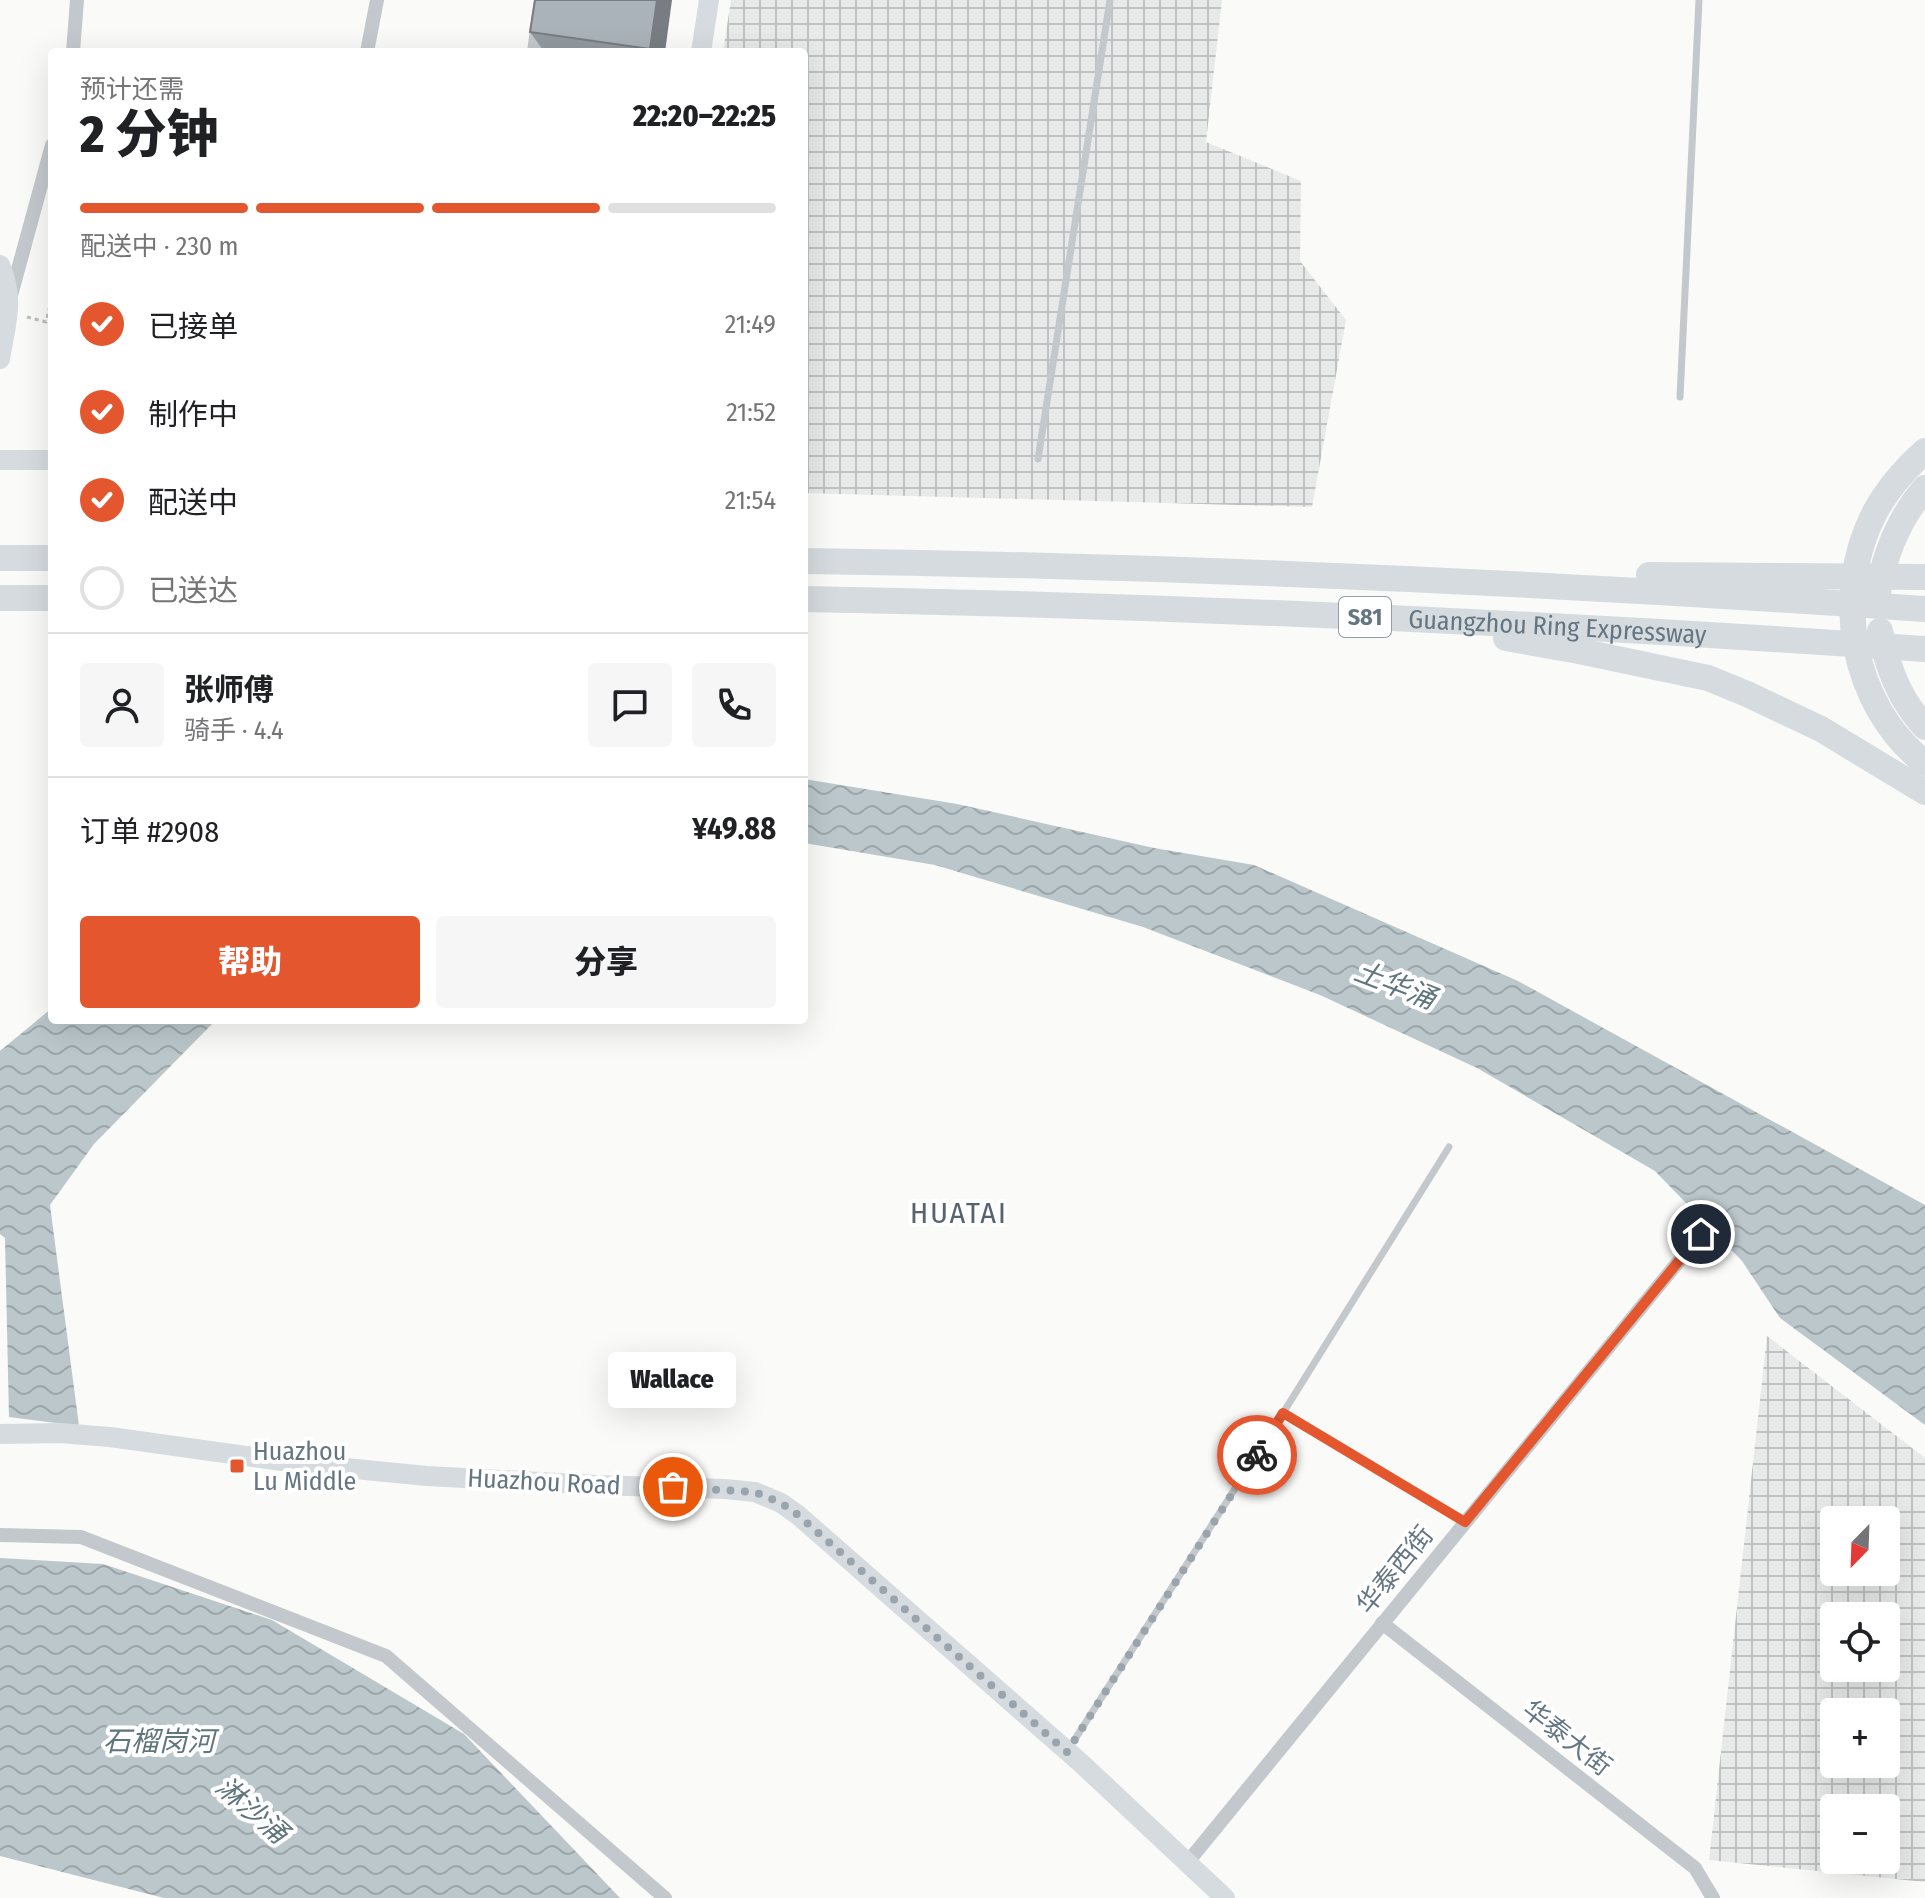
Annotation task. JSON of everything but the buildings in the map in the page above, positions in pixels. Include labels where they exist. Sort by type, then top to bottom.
[{"type":"highway","points":[[1925,451],[1897,480],[1874,514],[1856,564],[1852,613],[1859,662],[1868,687],[1882,714],[1925,763]]},
{"type":"highway","points":[[1925,488],[1902,520],[1891,542],[1882,566],[1877,598],[1879,630],[1892,678],[1901,697],[1925,727]]},
{"type":"highway","points":[[5,558],[48,558]]},
{"type":"highway","name":"Guangzhou Ring Expressway","points":[[808,561],[1206,570],[1693,594],[1925,609]]},
{"type":"highway","points":[[1206,570],[1925,577]]},
{"type":"highway","points":[[3,598],[48,598]]},
{"type":"highway","name":"Guangzhou Ring Expressway","points":[[808,599],[1220,610],[1925,649]]},
{"type":"highway","points":[[1220,610],[1501,637],[1708,678],[1821,729],[1925,792]]},
{"type":"main road","points":[[702,48],[709,0]]},
{"type":"main road","points":[[0,265],[6,278],[9,308],[0,359]]},
{"type":"main road","points":[[0,460],[48,460]]},
{"type":"main road","name":"Huazhou Road","points":[[0,1434],[60,1433],[110,1437],[304,1464],[427,1476],[755,1492],[781,1503],[798,1515],[1067,1752],[1225,1898]]},
{"type":"street","points":[[73,48],[77,0]]},
{"type":"street","points":[[368,48],[377,0]]},
{"type":"street","points":[[535,48],[541,0]]},
{"type":"street","points":[[9,308],[48,160]]},
{"type":"street","name":"华泰西街","points":[[1187,1863],[1701,1234]]},
{"type":"street","points":[[0,1535],[81,1537],[386,1656],[665,1898]]},
{"type":"street","name":"华泰大街","points":[[1382,1623],[1695,1868],[1713,1898]]},
{"type":"lane","points":[[1038,459],[1110,0]]},
{"type":"lane","points":[[1680,397],[1699,0]]},
{"type":"lane","points":[[1067,1752],[1449,1147]]},
{"type":"lane","points":[[1283,1413],[1465,1522]]},
{"type":"path","points":[[9,308],[46,322],[48,314]]},
{"type":"shaded area","points":[[731,0],[1222,0],[1206,142],[1301,181],[1300,261],[1346,320],[1312,507],[808,493],[808,48],[724,48]]},
{"type":"shaded area","points":[[1767,1336],[1925,1458],[1925,1882],[1846,1874],[1900,1874],[1900,1794],[1820,1794],[1820,1871],[1709,1860]]},
{"type":"water","name":"土华涌","points":[[808,780],[957,804],[1154,848],[1254,865],[1518,981],[1925,1205],[1925,1425],[1780,1318],[1742,1261],[1655,1171],[1477,1068],[1320,995],[1143,927],[935,865],[808,844]]},
{"type":"water","points":[[48,1011],[48,1024],[212,1024],[94,1144],[50,1205],[79,1426],[9,1417],[5,1238],[0,1234],[0,1051]]},
{"type":"water","name":"石榴岗河","points":[[0,1558],[103,1564],[272,1620],[464,1734],[620,1898],[164,1898],[0,1856]]},
{"type":"way so far","points":[[673,1487],[755,1492],[781,1503],[1067,1752],[1257,1455]]},
{"type":"place","name":"Huazhou Lu Middle","points":[[237,1466]]},
{"type":"place","name":"Wallace","points":[[673,1487]]},
{"type":"district","name":"HUATAI","points":[[959,1213]]},
{"type":"route","points":[[1257,1455],[1283,1413],[1465,1522],[1701,1234]]},
{"type":"water label","name":"淋沙涌","points":[[252,1810]]}]
